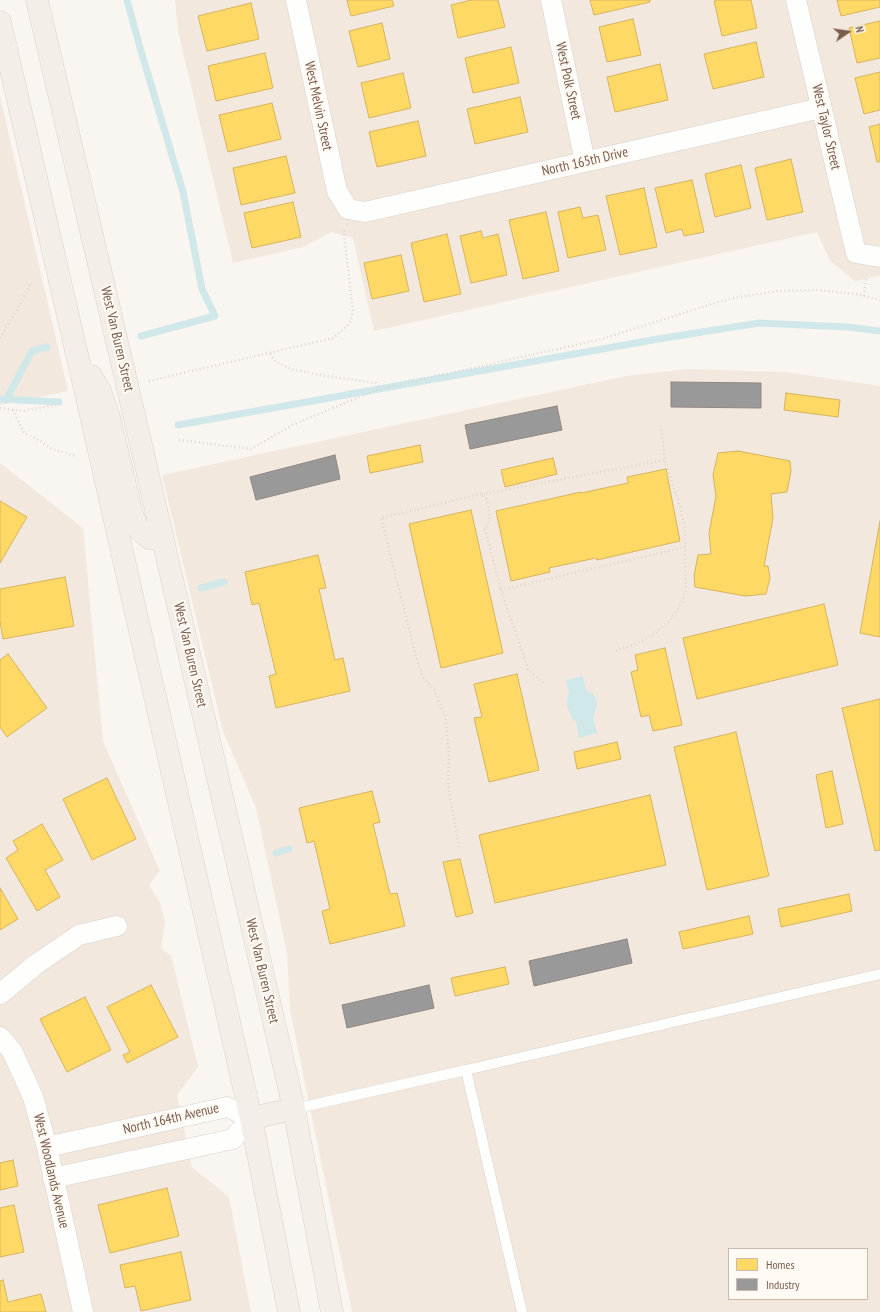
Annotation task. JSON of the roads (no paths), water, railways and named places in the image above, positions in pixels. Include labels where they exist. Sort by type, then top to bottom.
[{"type":"main road","name":"West Van Buren Street","points":[[37,0],[294,1109],[332,1312]]},
{"type":"main road","points":[[0,22],[251,1118],[289,1312]]},
{"type":"main road","points":[[75,347],[100,392],[109,417],[132,514],[138,528],[149,538],[163,539]]},
{"type":"main road","points":[[251,1118],[294,1109]]},
{"type":"street","name":"West Melvin Street","points":[[296,0],[337,191],[348,209]]},
{"type":"street","name":"West Polk Street","points":[[551,0],[585,162]]},
{"type":"street","name":"West Taylor Street","points":[[796,0],[856,253],[880,257]]},
{"type":"street","name":"North 165th Drive","points":[[348,209],[365,212],[821,108]]},
{"type":"street","points":[[0,994],[35,965],[79,935],[117,926]]},
{"type":"street","name":"West Woodlands Avenue","points":[[0,1037],[12,1051],[33,1097],[47,1147],[83,1312]]},
{"type":"street","name":"North 164th Avenue","points":[[47,1147],[226,1107],[251,1118]]},
{"type":"street","points":[[53,1178],[234,1139],[251,1118]]},
{"type":"lane","points":[[294,1109],[880,974]]},
{"type":"lane","points":[[466,1070],[522,1312]]},
{"type":"water","points":[[583,676],[586,690],[593,694],[596,699],[597,705],[593,718],[597,733],[579,738],[576,721],[573,720],[567,707],[569,693],[566,680]]},
{"type":"waterway","points":[[127,0],[183,192],[202,289],[215,316],[141,336]]},
{"type":"waterway","points":[[178,425],[658,339],[759,323],[847,327],[880,331]]},
{"type":"waterway","points":[[6,400],[32,351],[47,347]]},
{"type":"waterway","points":[[0,399],[59,402]]},
{"type":"waterway","points":[[201,588],[224,582]]},
{"type":"waterway","points":[[276,853],[289,849]]}]
